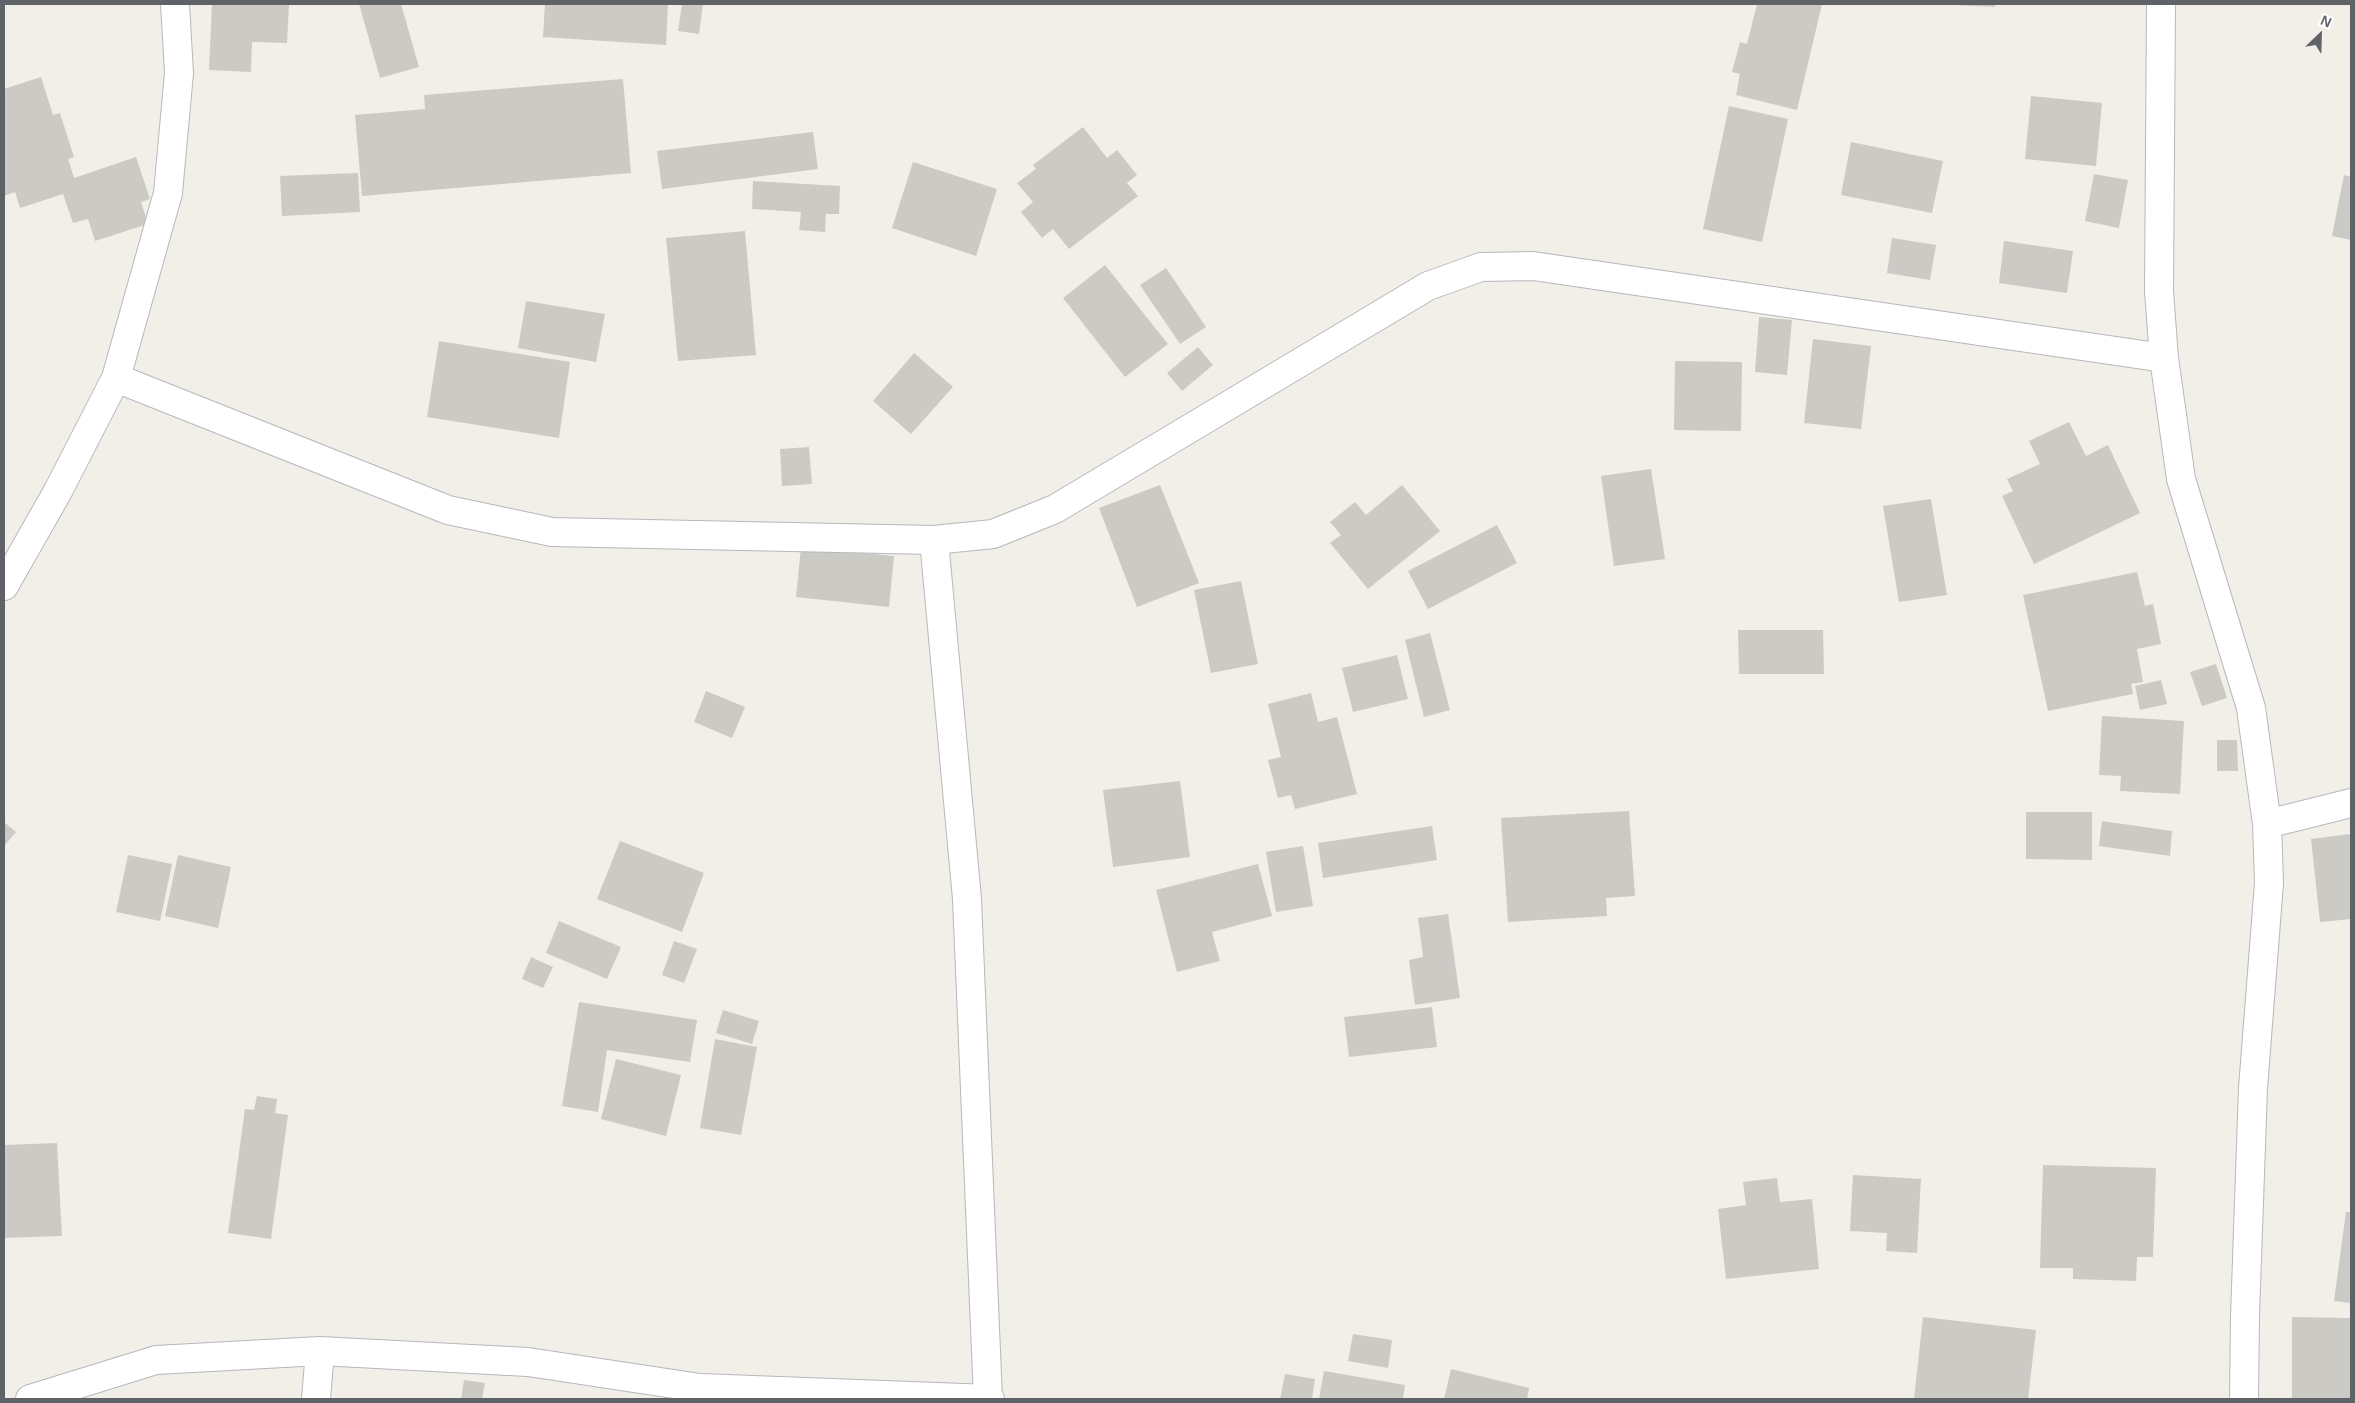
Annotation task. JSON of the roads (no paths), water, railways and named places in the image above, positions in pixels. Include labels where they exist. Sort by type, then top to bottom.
[{"type":"street","points":[[4,586],[58,491],[116,378],[168,193],[179,73],[175,4]]},
{"type":"street","points":[[2161,4],[2159,291],[2164,358],[2182,479],[2251,708],[2267,824],[2269,883],[2252,1088],[2244,1399]]},
{"type":"street","points":[[116,378],[448,510],[552,532],[934,540],[993,534],[1055,510],[1428,286],[1481,267],[1533,266],[2164,358]]},
{"type":"street","points":[[30,1399],[156,1360],[320,1351],[528,1362],[700,1388],[989,1399],[967,899],[934,540]]},
{"type":"street","points":[[2267,824],[2351,803]]},
{"type":"street","points":[[316,1399],[320,1351]]}]
